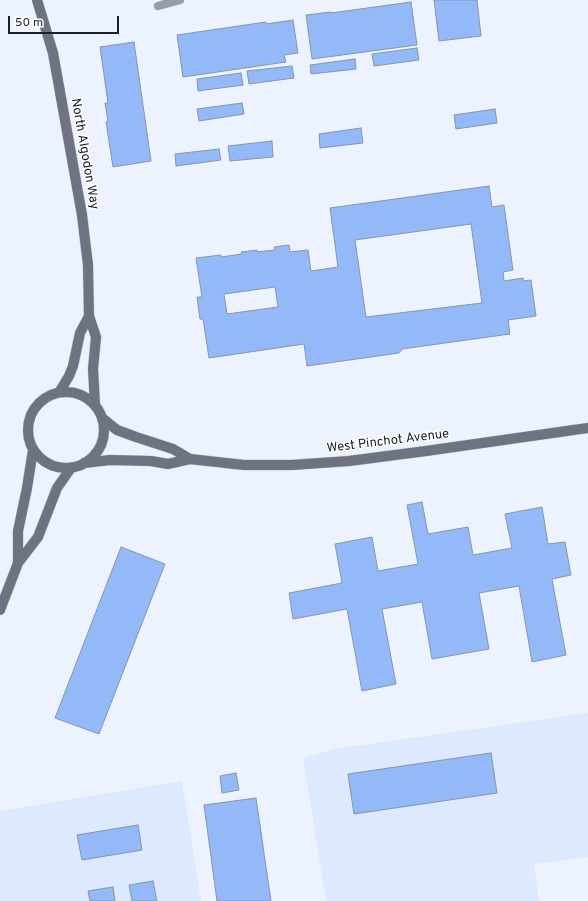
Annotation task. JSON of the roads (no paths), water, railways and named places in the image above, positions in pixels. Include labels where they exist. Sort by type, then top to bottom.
[{"type":"street","name":"North Algodon Way","points":[[37,0],[53,53],[82,216],[88,264],[89,316],[96,337],[93,369],[95,404]]},
{"type":"street","name":"North Algodon Way","points":[[60,391],[73,366],[80,333],[89,316]]},
{"type":"street","points":[[60,391],[73,392],[85,396],[95,404],[102,418],[104,431],[102,444],[94,455],[84,463],[71,468],[60,468],[49,465],[33,450],[28,440],[28,418],[40,400],[49,394],[60,391]]},
{"type":"street","name":"West Pinchot Avenue","points":[[102,418],[117,430],[136,438],[174,449],[190,459]]},
{"type":"street","name":"West Pinchot Avenue","points":[[84,463],[110,460],[150,461],[168,464],[190,459],[251,465],[292,465],[349,461],[588,428]]},
{"type":"street","points":[[18,563],[18,531],[28,488],[33,450]]},
{"type":"street","points":[[0,610],[18,563],[38,537],[57,488],[71,468]]},
{"type":"lane","points":[[158,6],[180,0]]}]
